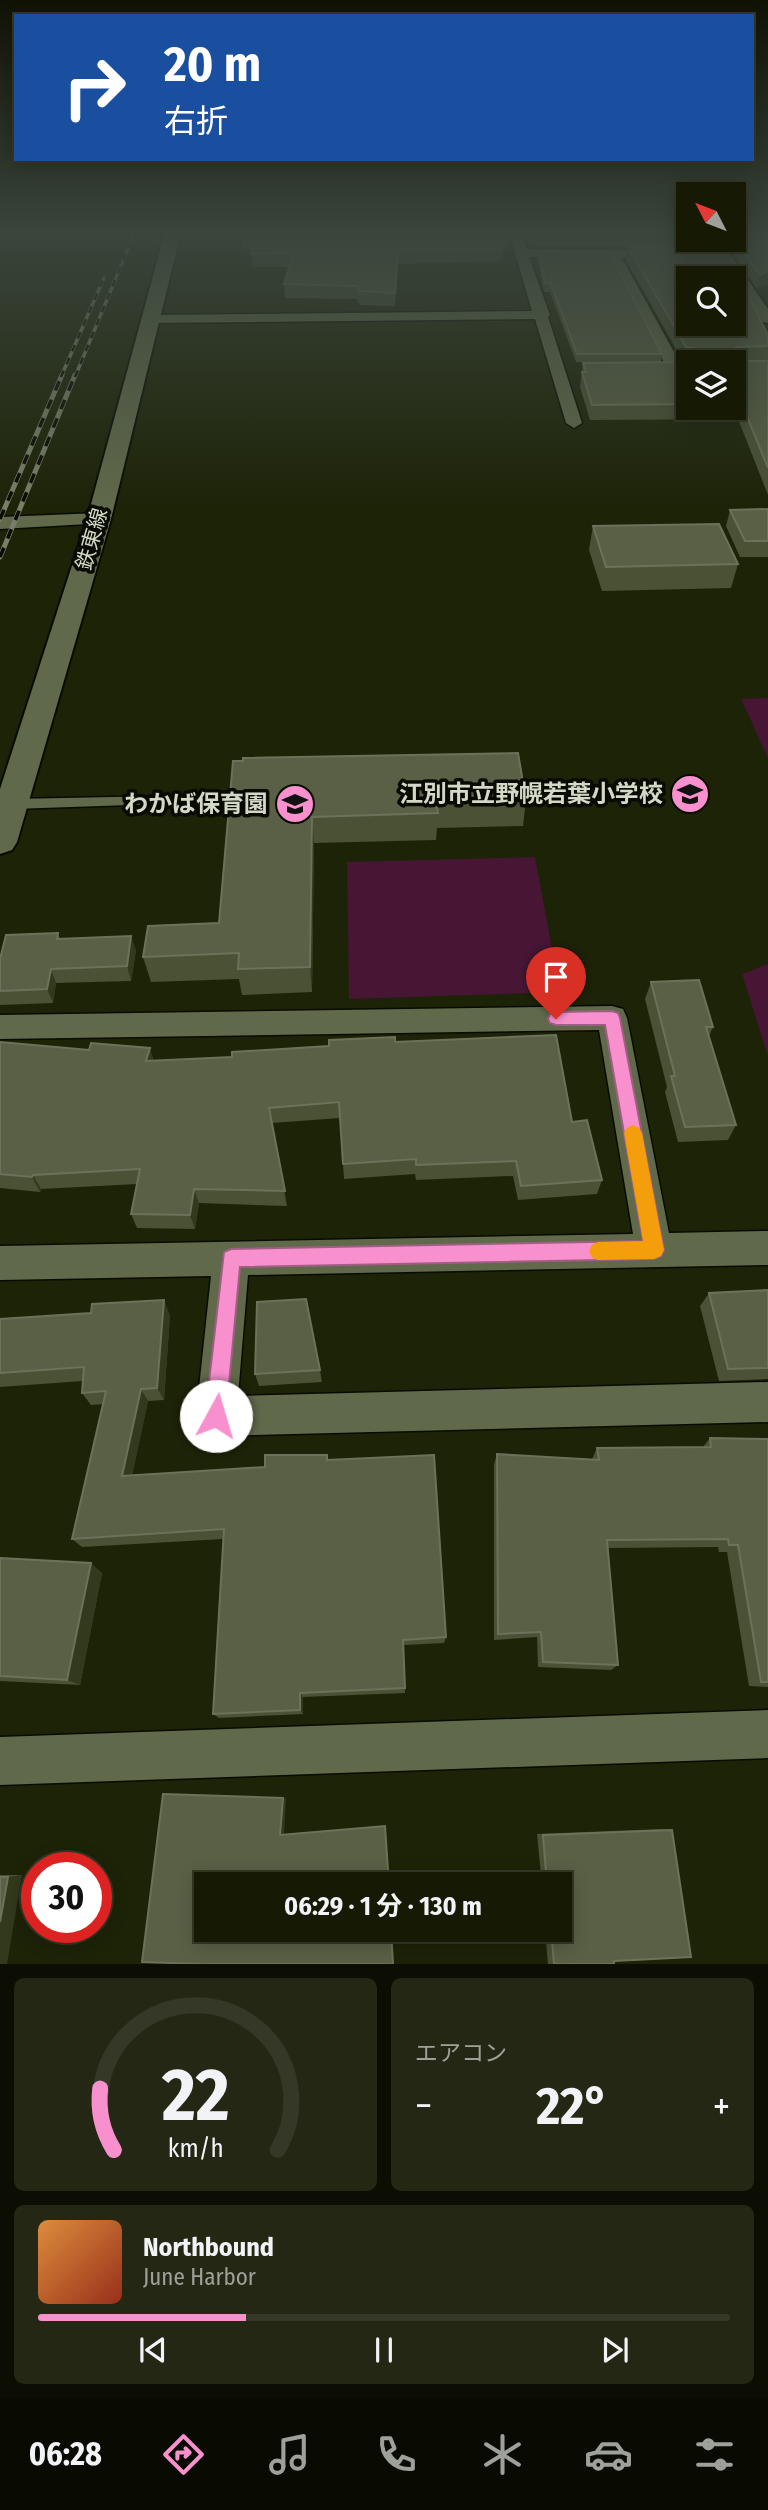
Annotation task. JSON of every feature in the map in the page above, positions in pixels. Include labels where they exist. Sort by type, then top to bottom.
[{"type":"street","name":"鉄東線","points":[[0,842],[99,519],[149,324]]},
{"type":"street","points":[[546,324],[564,370],[574,423]]},
{"type":"street","points":[[651,324],[676,370]]},
{"type":"street","points":[[0,523],[99,519]]},
{"type":"street","points":[[0,1027],[612,1018],[654,1250]]},
{"type":"street","points":[[0,1263],[768,1248]]},
{"type":"street","points":[[231,1258],[216,1416],[768,1402]]},
{"type":"street","points":[[0,1761],[768,1734]]},
{"type":"lane","points":[[12,804],[215,799]]},
{"type":"shaded area","points":[[768,698],[768,758],[741,699]]},
{"type":"shaded area","points":[[535,857],[560,992],[349,999],[347,862]]},
{"type":"shaded area","points":[[768,964],[768,1056],[742,974]]},
{"type":"building","points":[[566,324],[646,324],[662,354],[577,354]]},
{"type":"building","points":[[746,324],[762,324],[768,335],[768,346],[736,347],[734,350],[693,350],[686,347],[680,336],[746,336]]},
{"type":"building","points":[[746,361],[768,361],[768,468],[746,414]]},
{"type":"building","points":[[676,362],[676,404],[592,405],[582,372],[586,372],[583,363]]},
{"type":"building","points":[[768,509],[768,541],[745,541],[730,510]]},
{"type":"building","points":[[719,524],[738,564],[606,567],[593,526]]},
{"type":"building","points":[[518,753],[526,800],[436,802],[438,813],[312,817],[310,967],[238,969],[239,953],[143,957],[148,926],[219,923],[233,761],[243,761],[243,758]]},
{"type":"building","points":[[58,933],[57,939],[131,936],[127,966],[51,969],[47,989],[0,991],[0,959],[6,935]]},
{"type":"building","points":[[699,980],[713,1027],[706,1027],[736,1125],[685,1127],[671,1076],[675,1076],[651,982]]},
{"type":"building","points":[[556,1035],[572,1122],[587,1120],[602,1180],[521,1186],[516,1161],[416,1165],[416,1159],[343,1164],[339,1102],[269,1108],[285,1191],[194,1189],[190,1215],[131,1214],[140,1169],[32,1177],[0,1174],[0,1042],[89,1050],[91,1043],[150,1048],[146,1061],[232,1057],[232,1052],[329,1046],[329,1040],[395,1037],[395,1042]]},
{"type":"building","points":[[768,1290],[768,1368],[728,1369],[709,1293]]},
{"type":"building","points":[[306,1299],[320,1370],[255,1374],[257,1302]]},
{"type":"building","points":[[164,1300],[157,1388],[141,1389],[122,1476],[265,1467],[265,1455],[327,1455],[327,1460],[434,1455],[446,1637],[403,1640],[405,1688],[300,1693],[300,1710],[213,1714],[224,1529],[72,1539],[106,1391],[82,1393],[84,1367],[0,1373],[0,1319],[91,1313],[92,1304]]},
{"type":"building","points":[[710,1438],[768,1439],[768,1682],[761,1682],[738,1545],[729,1545],[728,1539],[607,1540],[618,1665],[543,1662],[541,1632],[498,1634],[497,1454],[599,1460],[597,1448],[711,1447]]},
{"type":"building","points":[[0,1558],[91,1563],[67,1680],[0,1676]]},
{"type":"building","points":[[163,1794],[283,1798],[280,1835],[385,1826],[388,1872],[194,1872],[194,1942],[392,1942],[393,1964],[142,1962]]},
{"type":"building","points":[[672,1830],[691,1957],[614,1961],[614,1964],[554,1964],[552,1942],[572,1942],[572,1872],[546,1872],[543,1835]]},
{"type":"building","points":[[0,1877],[8,1877],[0,1922]]},
{"type":"railway","points":[[61,377],[84,324]]},
{"type":"railway","points":[[75,377],[97,324]]},
{"type":"railway","points":[[0,519],[62,375]]},
{"type":"railway","points":[[0,557],[75,375]]},
{"type":"slow traffic","points":[[598,1251],[654,1250],[633,1133]]},
{"type":"place","name":"江別市立野幌若葉小学校","points":[[690,794]]},
{"type":"place","name":"わかば保育園","points":[[295,804]]},
{"type":"route","points":[[216,1416],[231,1258],[654,1250],[612,1018],[556,1019]]}]
